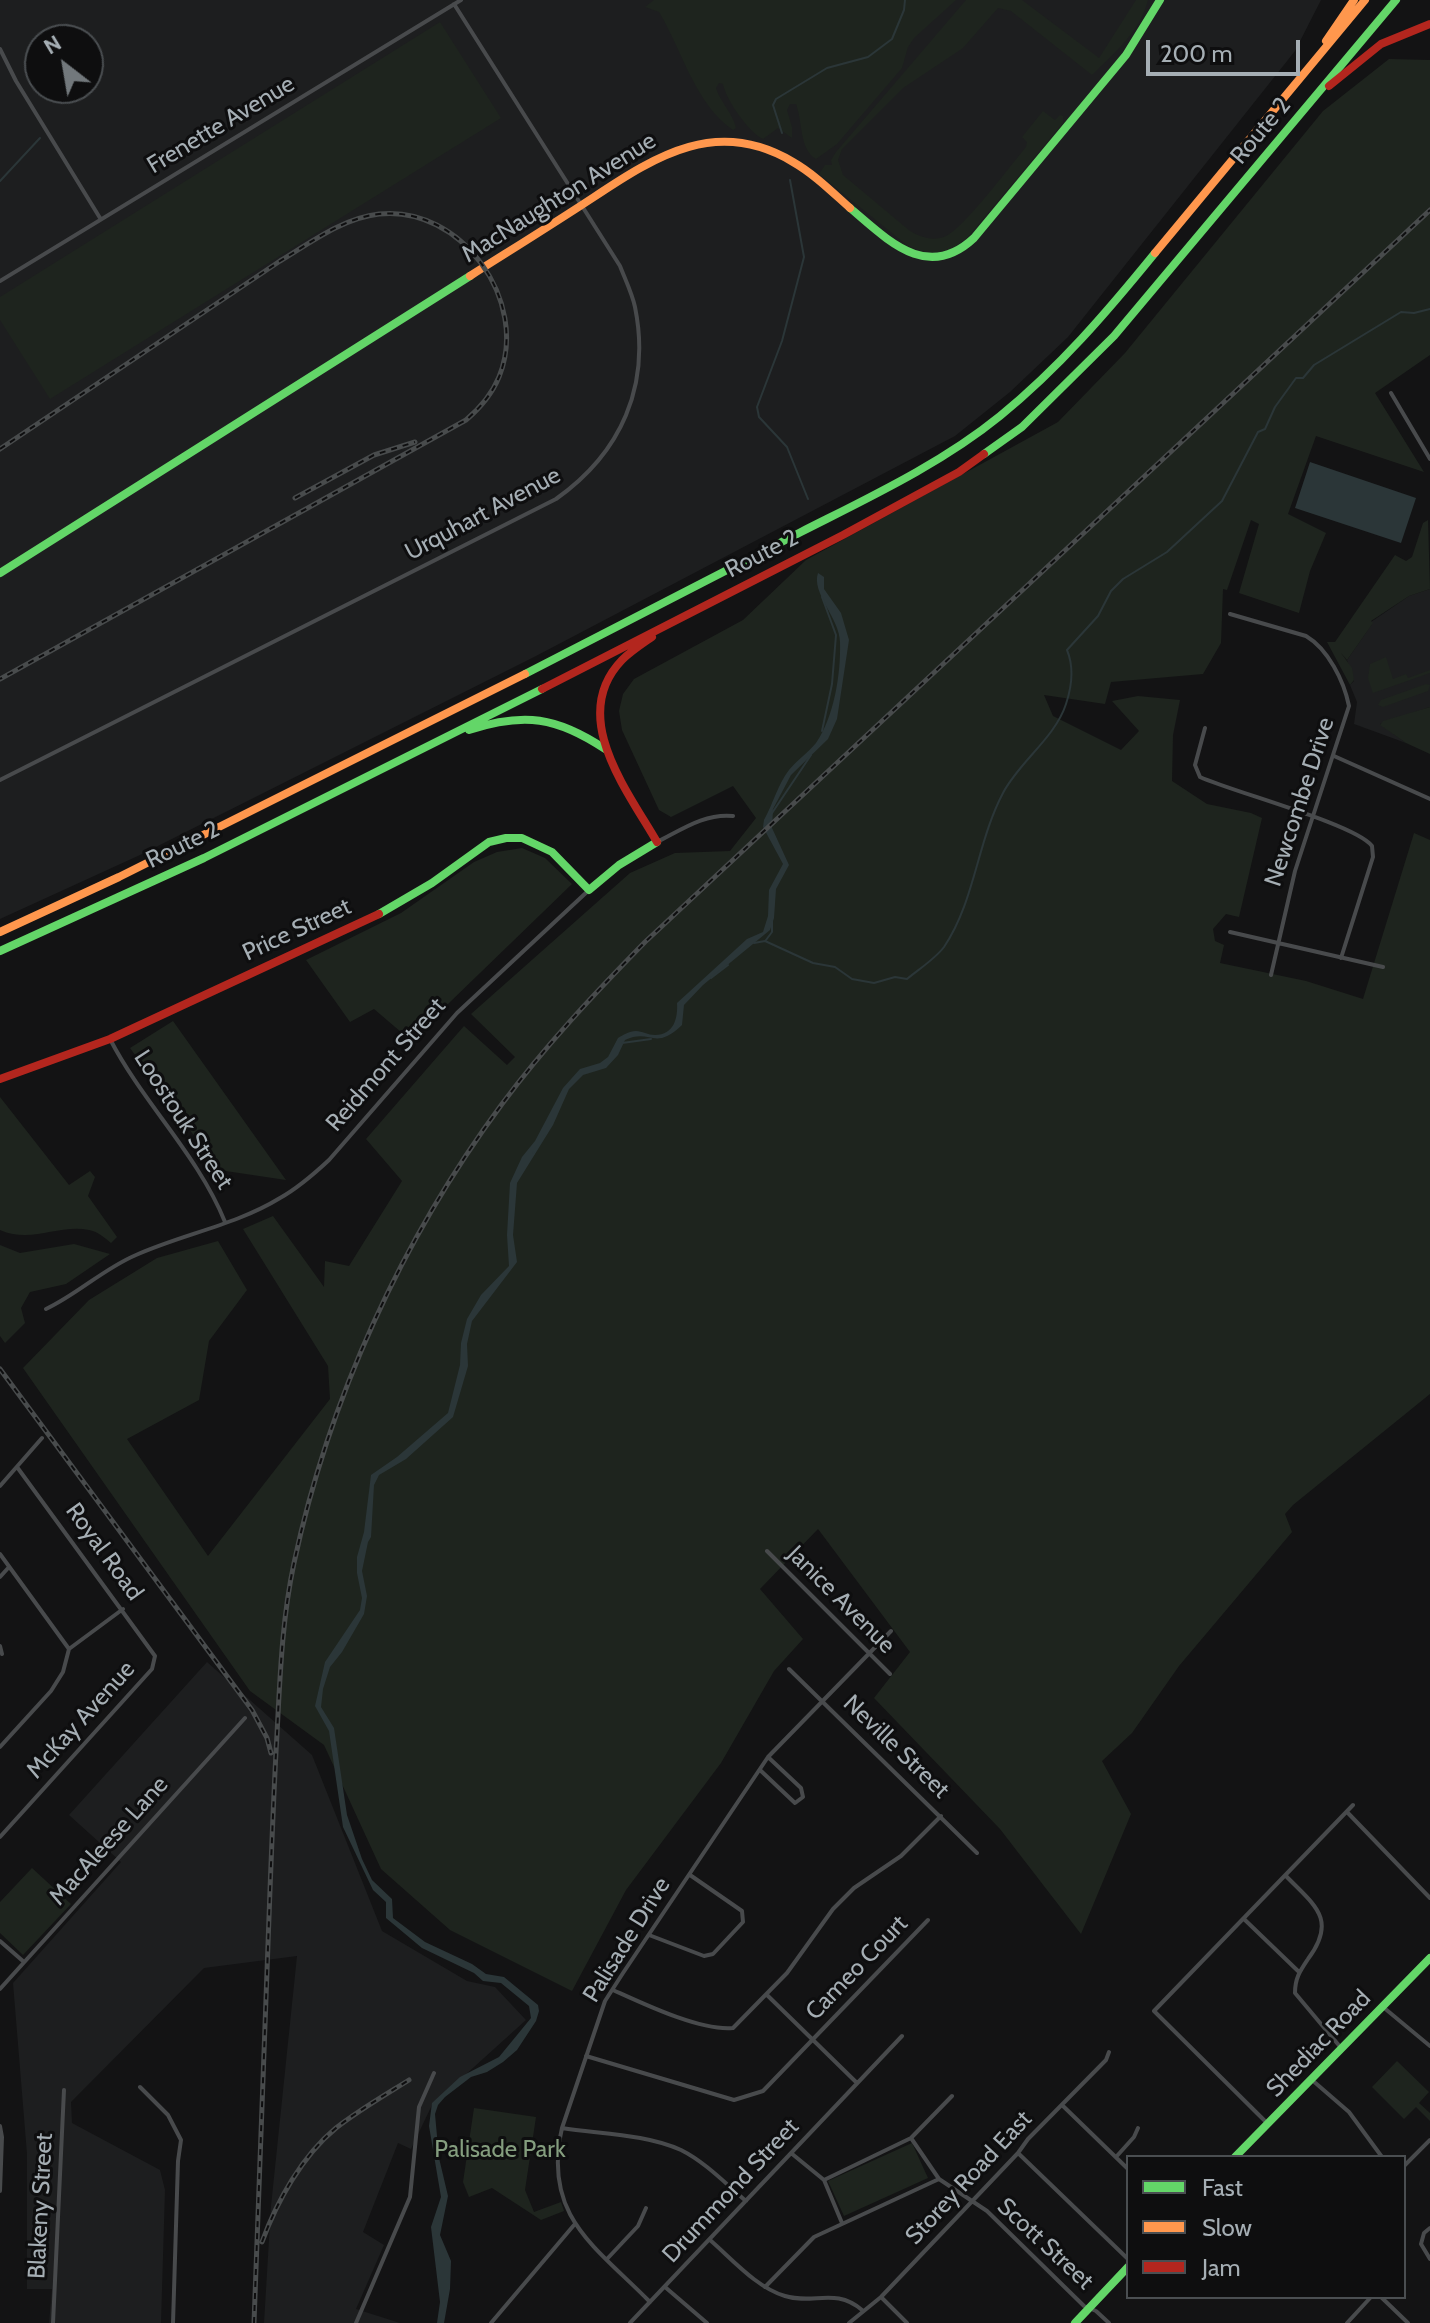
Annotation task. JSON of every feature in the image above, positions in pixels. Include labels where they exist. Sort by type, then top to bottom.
[{"type":"main road","name":"MacNaughton Avenue","points":[[0,573],[656,158],[678,148],[701,143],[750,144],[772,152],[815,176],[908,252],[926,258],[946,256],[961,250],[1133,47],[1160,0]]},
{"type":"main road","points":[[1293,87],[1354,0]]},
{"type":"main road","name":"Route 2","points":[[0,932],[98,887],[504,684],[944,456],[998,418],[1049,374],[1095,326],[1365,0]]},
{"type":"main road","name":"Route 2","points":[[0,951],[204,858],[424,749],[843,535],[959,472],[1022,427],[1114,336],[1396,0]]},
{"type":"main road","points":[[1307,107],[1381,44],[1430,24]]},
{"type":"main road","points":[[657,842],[605,749],[599,725],[599,705],[607,679],[622,659],[695,611]]},
{"type":"main road","points":[[424,749],[473,728],[509,718],[533,717],[561,723],[605,749]]},
{"type":"main road","name":"Price Street","points":[[0,1079],[110,1039],[387,910],[432,883],[489,842],[522,838],[537,843],[552,852],[589,890]]},
{"type":"main road","name":"Reidmont Street","points":[[589,890],[619,865],[657,842]]},
{"type":"main road","name":"Shediac Road","points":[[1237,2155],[1430,1958]]},
{"type":"main road","points":[[1075,2323],[1126,2269]]},
{"type":"street","name":"Frenette Avenue","points":[[0,281],[461,0]]},
{"type":"street","name":"Urquhart Avenue","points":[[0,780],[542,506],[583,480],[614,440],[629,411],[640,358],[635,305],[620,266],[454,4]]},
{"type":"street","points":[[0,49],[16,81],[100,218]]},
{"type":"street","points":[[1391,393],[1430,459]]},
{"type":"street","name":"Newcombe Drive","points":[[1230,614],[1306,636],[1325,651],[1349,706],[1287,897],[1271,975]]},
{"type":"street","points":[[1205,728],[1195,765],[1200,777],[1365,839],[1373,852],[1341,958]]},
{"type":"street","points":[[1334,756],[1430,799]]},
{"type":"street","name":"Reidmont Street","points":[[657,842],[705,818],[718,814],[733,816]]},
{"type":"street","name":"Reidmont Street","points":[[46,1309],[133,1256],[279,1200],[329,1160],[457,1013],[589,890]]},
{"type":"street","points":[[1230,932],[1383,967]]},
{"type":"street","name":"Loostouk Street","points":[[110,1039],[125,1068],[203,1177],[225,1222]]},
{"type":"street","points":[[0,1486],[42,1438]]},
{"type":"street","name":"Royal Road","points":[[17,1467],[154,1651],[154,1661]]},
{"type":"street","name":"Janice Avenue","points":[[767,1551],[890,1674]]},
{"type":"street","points":[[0,1554],[69,1649]]},
{"type":"street","points":[[0,1577],[9,1567]]},
{"type":"street","points":[[0,1747],[51,1691],[63,1672],[69,1649],[123,1609]]},
{"type":"street","name":"Palisade Drive","points":[[650,2302],[574,2225],[564,2206],[557,2177],[562,2128],[605,2001],[768,1757],[891,1631]]},
{"type":"street","points":[[0,1646],[2,1654]]},
{"type":"street","name":"McKay Avenue","points":[[0,1837],[152,1669],[154,1661]]},
{"type":"street","name":"Neville Street","points":[[789,1669],[977,1853]]},
{"type":"street","name":"MacAleese Lane","points":[[0,1989],[245,1718]]},
{"type":"street","points":[[760,1770],[795,1803],[803,1797],[801,1788],[768,1757]]},
{"type":"street","points":[[1268,2124],[1154,2011],[1353,1805]]},
{"type":"street","points":[[1347,1812],[1430,1898]]},
{"type":"street","points":[[613,1990],[661,2011],[721,2029],[733,2028],[787,1973],[833,1909],[854,1888],[901,1856],[941,1816]]},
{"type":"street","points":[[649,1935],[704,1956],[713,1954],[743,1922],[742,1911],[690,1875]]},
{"type":"street","points":[[1286,1876],[1317,1909],[1323,1923],[1322,1935],[1298,1972],[1295,1985],[1297,1999],[1342,2049]]},
{"type":"street","name":"Cameo Court","points":[[586,2056],[734,2100],[763,2091],[928,1920]]},
{"type":"street","points":[[1245,1920],[1298,1972]]},
{"type":"street","points":[[0,1941],[24,1962]]},
{"type":"street","points":[[767,1995],[857,2083]]},
{"type":"street","points":[[1383,2007],[1430,2046]]},
{"type":"street","name":"Drummond Street","points":[[630,2323],[902,2036]]},
{"type":"street","name":"Storey Road East","points":[[849,2323],[881,2297],[972,2203],[1028,2139],[1106,2060],[1109,2052]]},
{"type":"street","points":[[356,2323],[410,2197],[419,2107],[434,2073]]},
{"type":"street","points":[[1312,2080],[1349,2112],[1381,2155]]},
{"type":"street","points":[[140,2087],[168,2115],[181,2140],[173,2323]]},
{"type":"street","name":"Blakeny Street","points":[[53,2323],[64,2090]]},
{"type":"street","points":[[824,2180],[911,2138],[952,2096]]},
{"type":"street","points":[[1062,2105],[1126,2167]]},
{"type":"street","points":[[0,2126],[0,2191]]},
{"type":"street","points":[[562,2128],[649,2141],[679,2149],[698,2160],[746,2201]]},
{"type":"street","points":[[1116,2157],[1138,2128]]},
{"type":"street","name":"Scott Street","points":[[911,2138],[939,2179],[987,2211],[1084,2306],[1109,2323]]},
{"type":"street","points":[[1406,2164],[1430,2140]]},
{"type":"street","points":[[791,2153],[824,2180],[842,2223]]},
{"type":"street","points":[[1018,2153],[1126,2257]]},
{"type":"street","points":[[765,2287],[814,2237],[939,2179]]},
{"type":"street","points":[[607,2259],[638,2226],[646,2208]]},
{"type":"street","points":[[491,2323],[574,2225]]},
{"type":"street","points":[[1430,2228],[1424,2233],[1421,2244],[1430,2259]]},
{"type":"street","points":[[710,2240],[765,2287],[803,2300],[827,2296],[845,2299],[862,2310]]},
{"type":"street","points":[[665,2287],[707,2323]]},
{"type":"street","points":[[881,2297],[907,2323]]},
{"type":"street","points":[[1347,2323],[1369,2299]]},
{"type":"street","points":[[1383,2299],[1408,2323]]},
{"type":"shaded area","points":[[0,0],[1321,0],[1295,51],[1068,337],[1010,392],[955,436],[536,656],[140,855],[0,919]]},
{"type":"shaded area","points":[[1310,462],[1416,498],[1401,543],[1295,508]]},
{"type":"shaded area","points":[[818,573],[824,577],[824,589],[841,613],[849,640],[837,719],[828,739],[791,775],[773,809],[772,828],[789,865],[776,889],[770,930],[703,985],[684,1005],[682,1025],[673,1033],[659,1038],[641,1036],[625,1040],[618,1055],[606,1068],[583,1075],[569,1089],[553,1125],[517,1183],[513,1235],[517,1262],[472,1321],[467,1344],[468,1366],[453,1417],[406,1459],[379,1475],[374,1485],[371,1537],[362,1571],[367,1596],[364,1614],[330,1667],[323,1689],[321,1707],[334,1728],[347,1815],[372,1880],[392,1899],[393,1918],[425,1942],[486,1974],[504,1977],[538,2005],[536,2021],[517,2050],[487,2072],[471,2077],[445,2097],[435,2114],[439,2158],[448,2196],[440,2235],[451,2261],[444,2323],[437,2323],[440,2302],[431,2227],[441,2197],[429,2126],[432,2103],[460,2077],[499,2057],[531,2018],[529,2006],[501,1983],[483,1981],[474,1973],[422,1948],[386,1918],[386,1902],[373,1890],[343,1827],[329,1731],[315,1706],[325,1662],[360,1610],[362,1598],[357,1557],[364,1532],[371,1475],[448,1413],[467,1319],[481,1295],[509,1266],[510,1183],[522,1157],[535,1141],[563,1088],[580,1069],[608,1057],[618,1038],[626,1033],[636,1031],[655,1035],[667,1032],[675,1020],[677,1003],[747,939],[763,932],[768,916],[769,890],[783,864],[763,827],[764,820],[785,776],[822,733],[838,681],[839,633],[818,589]]},
{"type":"shaded area","points":[[1430,589],[1430,707],[1380,724],[1406,743],[1354,724],[1357,702],[1350,685],[1354,681],[1347,660],[1371,622],[1409,596]]},
{"type":"shaded area","points":[[207,1662],[312,1755],[382,1931],[467,1981],[495,1987],[526,2020],[432,2105],[411,2149],[398,2143],[363,2232],[384,2245],[356,2309],[400,2323],[264,2323],[271,2206],[297,1956],[204,1968],[71,2102],[72,2123],[160,2170],[165,2190],[161,2323],[49,2323],[52,2289],[27,2289],[27,2154],[13,1983],[121,1862],[69,1815]]},
{"type":"green space","points":[[654,0],[956,0],[914,38],[902,68],[837,144],[816,159],[804,142],[796,104],[790,104],[787,110],[792,138],[778,128],[763,139],[744,122],[723,84],[719,83],[716,88],[736,128],[733,130],[720,119],[690,76],[659,12],[645,7]]},
{"type":"green space","points":[[966,0],[1022,0],[1099,58],[1136,0],[1148,0],[1133,32],[1092,75],[1011,11],[998,8],[963,48],[903,88],[842,149],[838,160],[843,175],[910,231],[936,239],[954,231],[987,196],[1026,147],[1027,142],[1022,137],[1043,111],[1055,120],[1063,116],[1063,123],[967,238],[955,247],[926,253],[908,246],[819,174],[825,165],[832,165],[831,160],[836,152]]},
{"type":"green space","points":[[440,22],[501,118],[50,399],[0,320],[0,297]]},
{"type":"green space","points":[[1389,59],[1430,60],[1430,355],[1375,393],[1424,472],[1316,436],[1288,514],[1326,533],[1310,571],[1299,613],[1239,593],[1259,524],[1251,520],[1227,590],[1223,589],[1221,643],[1203,674],[1111,682],[1105,704],[1044,695],[1053,716],[1121,750],[1139,731],[1112,701],[1138,696],[1180,700],[1173,735],[1172,781],[1207,804],[1262,818],[1239,917],[1226,914],[1213,929],[1215,941],[1224,945],[1220,963],[1306,981],[1363,999],[1414,833],[1430,840],[1430,1394],[1293,1505],[1285,1514],[1292,1532],[1179,1666],[1132,1733],[1102,1761],[1131,1814],[1081,1934],[1000,1829],[874,1698],[910,1652],[818,1529],[760,1589],[803,1639],[774,1671],[721,1763],[626,1890],[572,1991],[450,1930],[381,1869],[324,1745],[250,1691],[23,1368],[89,1300],[157,1258],[218,1241],[247,1290],[209,1341],[199,1400],[127,1439],[208,1556],[330,1399],[328,1366],[243,1229],[273,1216],[324,1287],[325,1261],[349,1266],[402,1181],[366,1139],[464,1026],[507,1065],[515,1057],[471,1014],[630,873],[675,853],[730,851],[756,818],[733,786],[671,817],[659,810],[622,730],[619,711],[623,694],[634,679],[743,620],[806,560],[1058,422],[1125,353],[1323,111]]},
{"type":"green space","points":[[1428,520],[1430,589],[1409,596],[1371,621],[1373,623],[1347,660],[1341,653],[1352,668],[1354,680],[1350,685],[1327,642],[1335,642],[1395,555],[1406,561],[1412,557],[1423,523]]},
{"type":"green space","points":[[1386,657],[1393,679],[1406,674],[1408,678],[1430,670],[1430,673],[1373,693],[1368,678],[1370,664]]},
{"type":"green space","points":[[1430,685],[1428,691],[1383,707],[1378,705],[1381,700]]},
{"type":"green space","points":[[1430,707],[1430,754],[1406,743],[1380,725],[1383,721]]},
{"type":"green space","points":[[522,848],[545,858],[572,884],[449,1003],[415,1044],[374,1009],[350,1022],[306,960],[401,913],[474,862],[497,852]]},
{"type":"green space","points":[[173,1021],[286,1180],[219,1170],[130,1048]]},
{"type":"green space","points":[[0,1097],[69,1185],[90,1171],[95,1177],[88,1196],[117,1237],[111,1243],[89,1230],[67,1229],[23,1235],[0,1230]]},
{"type":"green space","points":[[74,1244],[110,1254],[66,1284],[30,1292],[21,1308],[25,1323],[5,1343],[0,1336],[0,1245],[20,1253]]},
{"type":"green space","points":[[32,1868],[71,1904],[23,1955],[0,1933],[0,1902]]},
{"type":"green space","points":[[1397,2061],[1429,2092],[1419,2103],[1430,2113],[1430,2121],[1416,2107],[1404,2119],[1372,2087]]},
{"type":"green space","name":"Palisade Park","points":[[474,2108],[536,2117],[525,2190],[534,2212],[561,2202],[564,2211],[541,2220],[492,2188],[469,2197],[463,2182]]},
{"type":"green space","points":[[912,2143],[928,2178],[844,2216],[828,2181]]},
{"type":"waterway","points":[[782,133],[773,105],[776,99],[827,68],[868,57],[892,39],[905,0]]},
{"type":"waterway","points":[[0,181],[40,138]]},
{"type":"waterway","points":[[790,180],[804,257],[782,341],[757,407],[759,417],[787,447],[808,499]]},
{"type":"waterway","points":[[765,941],[813,963],[835,967],[852,979],[874,983],[895,977],[907,979],[936,956],[963,910],[987,831],[1003,793],[1061,716],[1071,683],[1071,663],[1067,650],[1098,616],[1111,591],[1123,579],[1167,552],[1222,501],[1258,432],[1265,429],[1275,407],[1296,378],[1303,378],[1314,365],[1401,312],[1430,309]]},
{"type":"waterway","points":[[822,597],[836,635],[832,684],[822,731]]},
{"type":"waterway","points":[[770,816],[811,755]]},
{"type":"waterway","points":[[766,940],[772,932],[772,921]]},
{"type":"waterway","points":[[754,943],[765,941]]},
{"type":"waterway","points":[[711,978],[728,965]]},
{"type":"waterway","points":[[622,1043],[651,1039]]},
{"type":"waterway","points":[[533,1153],[545,1135]]},
{"type":"railway","points":[[254,2323],[275,1773],[287,1605],[294,1563],[327,1441],[349,1381],[401,1265],[466,1156],[518,1082],[571,1020],[645,942],[1430,210]]},
{"type":"railway","points":[[0,449],[280,261],[327,232],[366,216],[409,215],[437,225],[461,242],[481,264],[496,290],[505,318],[506,348],[499,377],[485,401],[466,420],[0,679]]},
{"type":"railway","points":[[295,498],[374,455],[415,442]]},
{"type":"railway","points":[[0,1369],[252,1710],[267,1738],[271,1753]]},
{"type":"railway","points":[[262,2242],[283,2195],[312,2152],[345,2121],[409,2080]]},
{"type":"traffic: fast","points":[[850,208],[909,252],[940,256],[957,251],[974,238],[1126,55],[1160,0]]},
{"type":"traffic: fast","points":[[984,454],[1022,427],[1114,336],[1396,0]]},
{"type":"traffic: fast","points":[[525,674],[878,493],[953,450],[1000,416],[1042,379],[1100,318],[1155,253]]},
{"type":"traffic: fast","points":[[0,573],[470,276]]},
{"type":"traffic: fast","points":[[0,951],[204,858],[542,689]]},
{"type":"traffic: fast","points":[[469,730],[507,721],[540,721],[571,730],[605,749]]},
{"type":"traffic: fast","points":[[379,914],[432,883],[489,842],[522,838],[552,852],[589,890],[619,865],[657,842]]},
{"type":"traffic: fast","points":[[1237,2155],[1430,1958]]},
{"type":"traffic: fast","points":[[1075,2323],[1126,2269]]},
{"type":"traffic: slow","points":[[1326,41],[1354,0]]},
{"type":"traffic: slow","points":[[1155,253],[1365,0]]},
{"type":"traffic: slow","points":[[470,276],[641,167],[689,147],[714,142],[766,149],[793,162],[850,208]]},
{"type":"traffic: slow","points":[[0,932],[119,877],[525,674]]},
{"type":"traffic: jam","points":[[1329,86],[1381,44],[1430,24]]},
{"type":"traffic: jam","points":[[542,689],[843,535],[959,472],[984,454]]},
{"type":"traffic: jam","points":[[652,637],[622,660],[607,682],[600,705],[601,728],[608,752],[631,800],[657,842]]},
{"type":"traffic: jam","points":[[0,1079],[110,1039],[379,914]]}]
